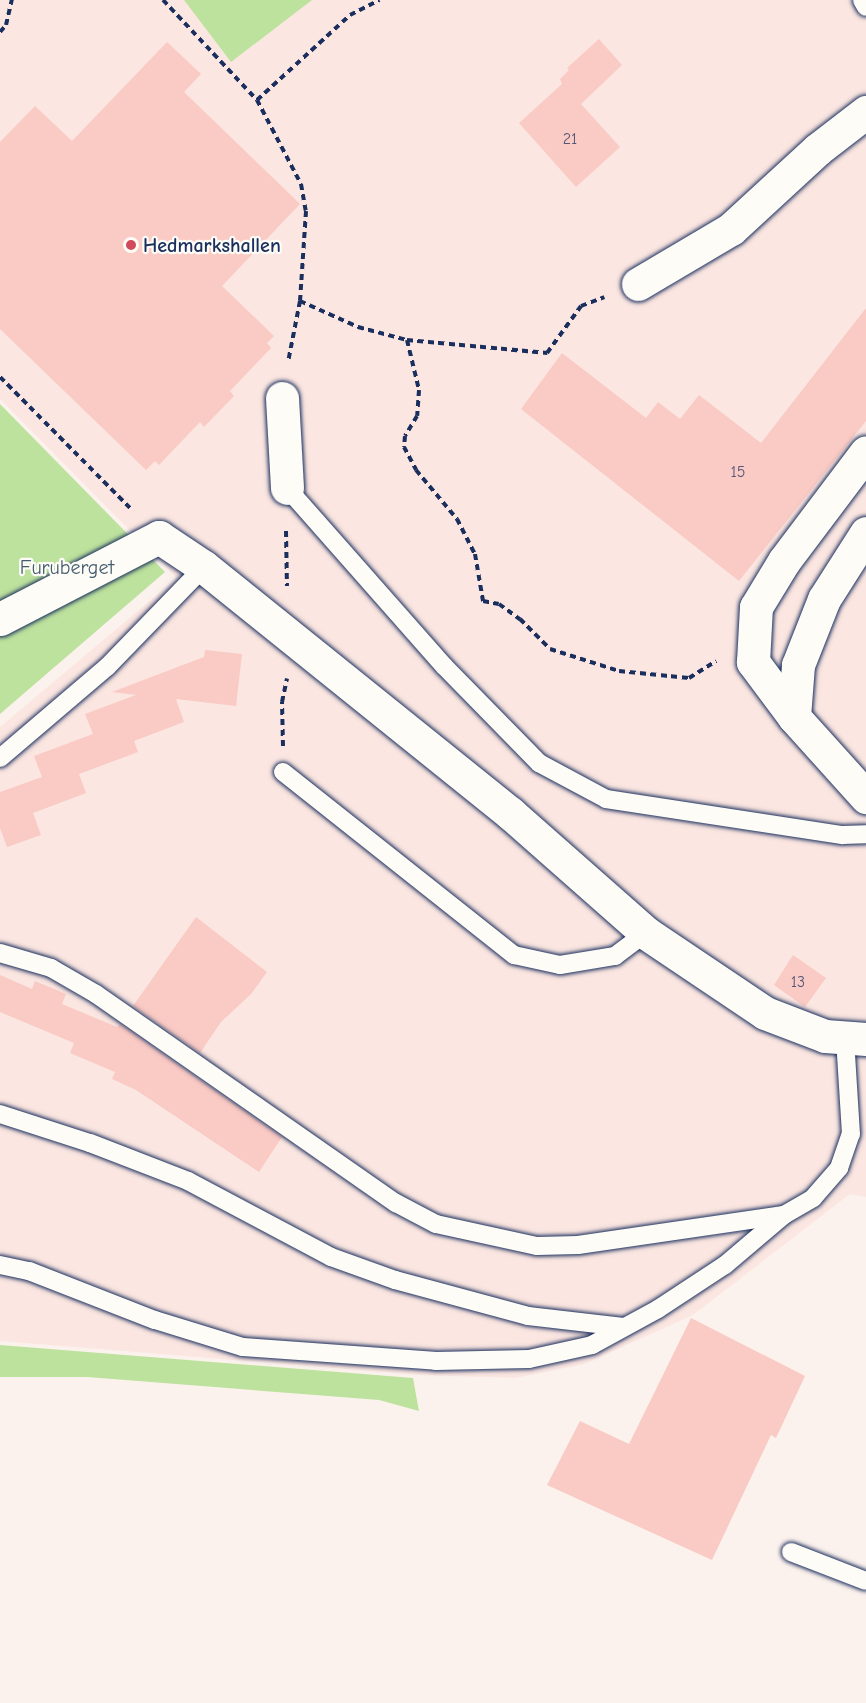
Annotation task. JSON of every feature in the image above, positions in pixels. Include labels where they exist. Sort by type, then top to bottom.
[{"type":"street","points":[[638,284],[731,228],[818,149],[866,112]]},
{"type":"street","points":[[282,398],[287,488]]},
{"type":"street","points":[[866,452],[784,561],[756,607],[753,662],[794,717],[866,797]]},
{"type":"street","points":[[794,717],[798,665],[824,599],[866,533]]},
{"type":"street","points":[[0,619],[159,537],[204,567],[510,813],[646,933],[765,1013],[825,1036],[855,1038]]},
{"type":"lane","points":[[862,0],[866,7]]},
{"type":"lane","points":[[287,488],[444,666],[539,763],[606,799],[831,834],[866,834]]},
{"type":"lane","points":[[0,758],[107,668],[204,567]]},
{"type":"lane","points":[[283,772],[514,955],[560,965],[615,956],[646,933]]},
{"type":"lane","points":[[0,953],[51,968],[96,994],[345,1171],[436,1224],[537,1246],[578,1245],[784,1215]]},
{"type":"lane","points":[[0,1265],[29,1271],[211,1338],[272,1351],[436,1360],[529,1359],[592,1346],[725,1265],[784,1215],[828,1184],[858,1136],[855,1038]]},
{"type":"lane","points":[[0,1114],[90,1143],[189,1181],[331,1257],[394,1280],[528,1316],[603,1328],[625,1327]]},
{"type":"lane","points":[[791,1552],[866,1581]]},
{"type":"path","points":[[0,32],[6,25],[12,0]]},
{"type":"path","points":[[163,0],[257,100],[301,184],[306,211],[300,301],[282,398]]},
{"type":"path","points":[[257,100],[350,15],[379,0]]},
{"type":"path","points":[[300,301],[358,327],[407,340],[547,353],[581,306],[638,284]]},
{"type":"path","points":[[407,340],[419,390],[417,416],[405,436],[404,447],[416,470],[457,519],[475,554],[483,601],[499,604],[513,614],[550,649],[619,671],[689,678],[729,653],[754,651]]},
{"type":"path","points":[[0,377],[159,537]]},
{"type":"path","points":[[283,772],[282,702],[296,641],[285,571],[287,488]]},
{"type":"shaded area","points":[[0,0],[866,0],[866,1197],[850,1194],[693,1315],[584,1364],[515,1378],[421,1375],[0,1341],[0,727],[177,578],[0,399]]},
{"type":"green space","points":[[184,0],[312,0],[231,62]]},
{"type":"green space","name":"Furuberget","points":[[0,404],[165,572],[0,714]]},
{"type":"green space","points":[[0,1345],[413,1378],[419,1411],[379,1400],[87,1377],[0,1377]]},
{"type":"building","points":[[599,39],[622,65],[581,104],[620,147],[576,187],[519,123],[562,84],[560,79],[569,70],[567,68]]},
{"type":"building","name":"Hedmarkshallen","points":[[167,42],[201,74],[184,92],[300,204],[222,286],[274,336],[267,343],[271,348],[230,391],[234,396],[204,427],[200,422],[159,465],[155,461],[146,470],[0,329],[0,142],[35,106],[72,141]]},
{"type":"building","points":[[866,308],[866,421],[739,581],[521,409],[562,353],[646,418],[658,402],[680,419],[699,395],[761,443]]},
{"type":"building","points":[[205,650],[242,654],[236,706],[176,699],[184,722],[134,741],[138,752],[79,774],[86,793],[33,813],[41,835],[7,847],[0,828],[0,792],[42,777],[34,756],[93,734],[85,714],[136,695],[112,692],[204,657]]},
{"type":"building","points":[[196,917],[267,972],[251,994],[221,1022],[200,1053],[133,1006]]},
{"type":"building","points":[[793,955],[826,978],[805,1007],[774,985]]},
{"type":"building","points":[[0,975],[32,989],[35,981],[66,994],[62,1004],[117,1027],[120,1024],[282,1137],[259,1172],[136,1090],[112,1079],[115,1072],[70,1053],[74,1043],[0,1012]]},
{"type":"building","points":[[691,1318],[805,1376],[776,1438],[771,1435],[712,1560],[547,1485],[580,1421],[629,1444]]},
{"type":"place","name":"Hedmarkshallen","points":[[131,245]]}]
